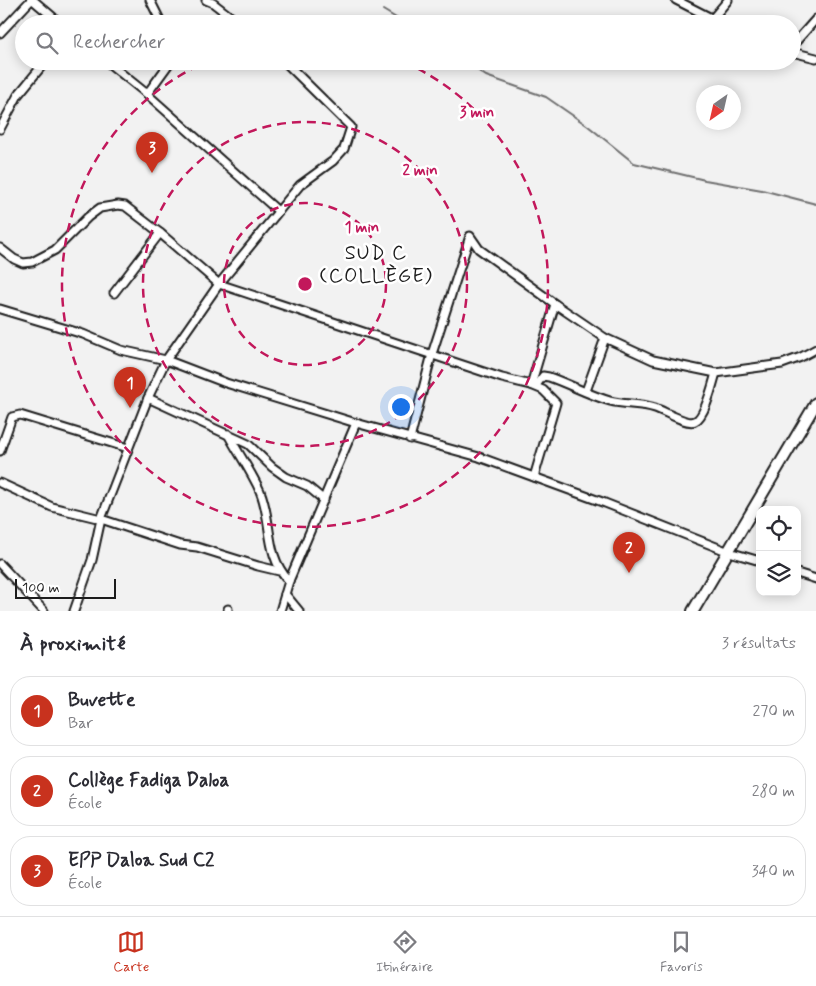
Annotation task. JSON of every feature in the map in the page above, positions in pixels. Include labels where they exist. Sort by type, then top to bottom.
[{"type":"street","points":[[17,15],[32,0],[50,15]]},
{"type":"street","points":[[150,0],[158,15]]},
{"type":"street","points":[[206,0],[228,15]]},
{"type":"street","points":[[676,0],[703,15]]},
{"type":"street","points":[[716,15],[728,0]]},
{"type":"street","points":[[0,33],[15,18]]},
{"type":"street","points":[[801,36],[816,19]]},
{"type":"street","points":[[801,54],[816,58]]},
{"type":"street","points":[[0,129],[18,95],[39,70]]},
{"type":"street","points":[[117,70],[147,94],[278,211]]},
{"type":"street","points":[[147,94],[164,70]]},
{"type":"street","points":[[74,611],[92,560],[101,519],[148,398],[166,360],[219,284],[278,211],[300,185],[337,157],[344,149],[351,127],[293,70]]},
{"type":"street","points":[[0,248],[14,259],[32,262],[55,250],[88,217],[100,208],[112,204],[125,206],[160,233],[219,284],[543,390],[556,403],[534,477]]},
{"type":"street","points":[[114,293],[160,233]]},
{"type":"street","points":[[410,440],[432,354],[470,236],[479,250],[555,304],[606,338],[653,360],[716,373],[782,364],[795,360],[816,349]]},
{"type":"street","points":[[531,385],[555,304]]},
{"type":"street","points":[[0,309],[83,334],[121,350],[166,360],[226,383],[356,424],[479,458],[604,502],[729,552],[756,560]]},
{"type":"street","points":[[586,391],[606,338]]},
{"type":"street","points":[[531,385],[537,384],[543,376],[609,400],[649,406],[674,417],[692,422],[700,417],[705,408],[716,373]]},
{"type":"street","points":[[148,398],[248,444],[272,467],[286,477],[307,486],[324,500]]},
{"type":"street","points":[[693,611],[816,404]]},
{"type":"street","points":[[0,452],[12,417],[20,415],[128,448]]},
{"type":"street","points":[[280,611],[289,581],[356,424]]},
{"type":"street","points":[[228,434],[260,492],[267,514],[270,544],[279,570],[289,581]]},
{"type":"street","points":[[0,483],[39,502],[70,512],[101,519],[180,545],[197,547],[258,566],[279,570]]},
{"type":"street","points":[[0,564],[44,611]]},
{"type":"street","points":[[801,574],[816,579]]},
{"type":"street","points":[[285,594],[299,611]]},
{"type":"waterway","points":[[383,10],[391,15]]},
{"type":"waterway","points":[[477,70],[486,76],[546,97],[588,126],[634,163],[705,180],[762,190],[816,204]]},
{"type":"place","name":"EPP Daloa Sud C2","points":[[152,173]]},
{"type":"place","name":"Buvette","points":[[130,408]]},
{"type":"place","name":"Collège Fadiga Daloa","points":[[629,573]]},
{"type":"district","name":"SUD C (COLLÈGE)","points":[[376,264]]}]
